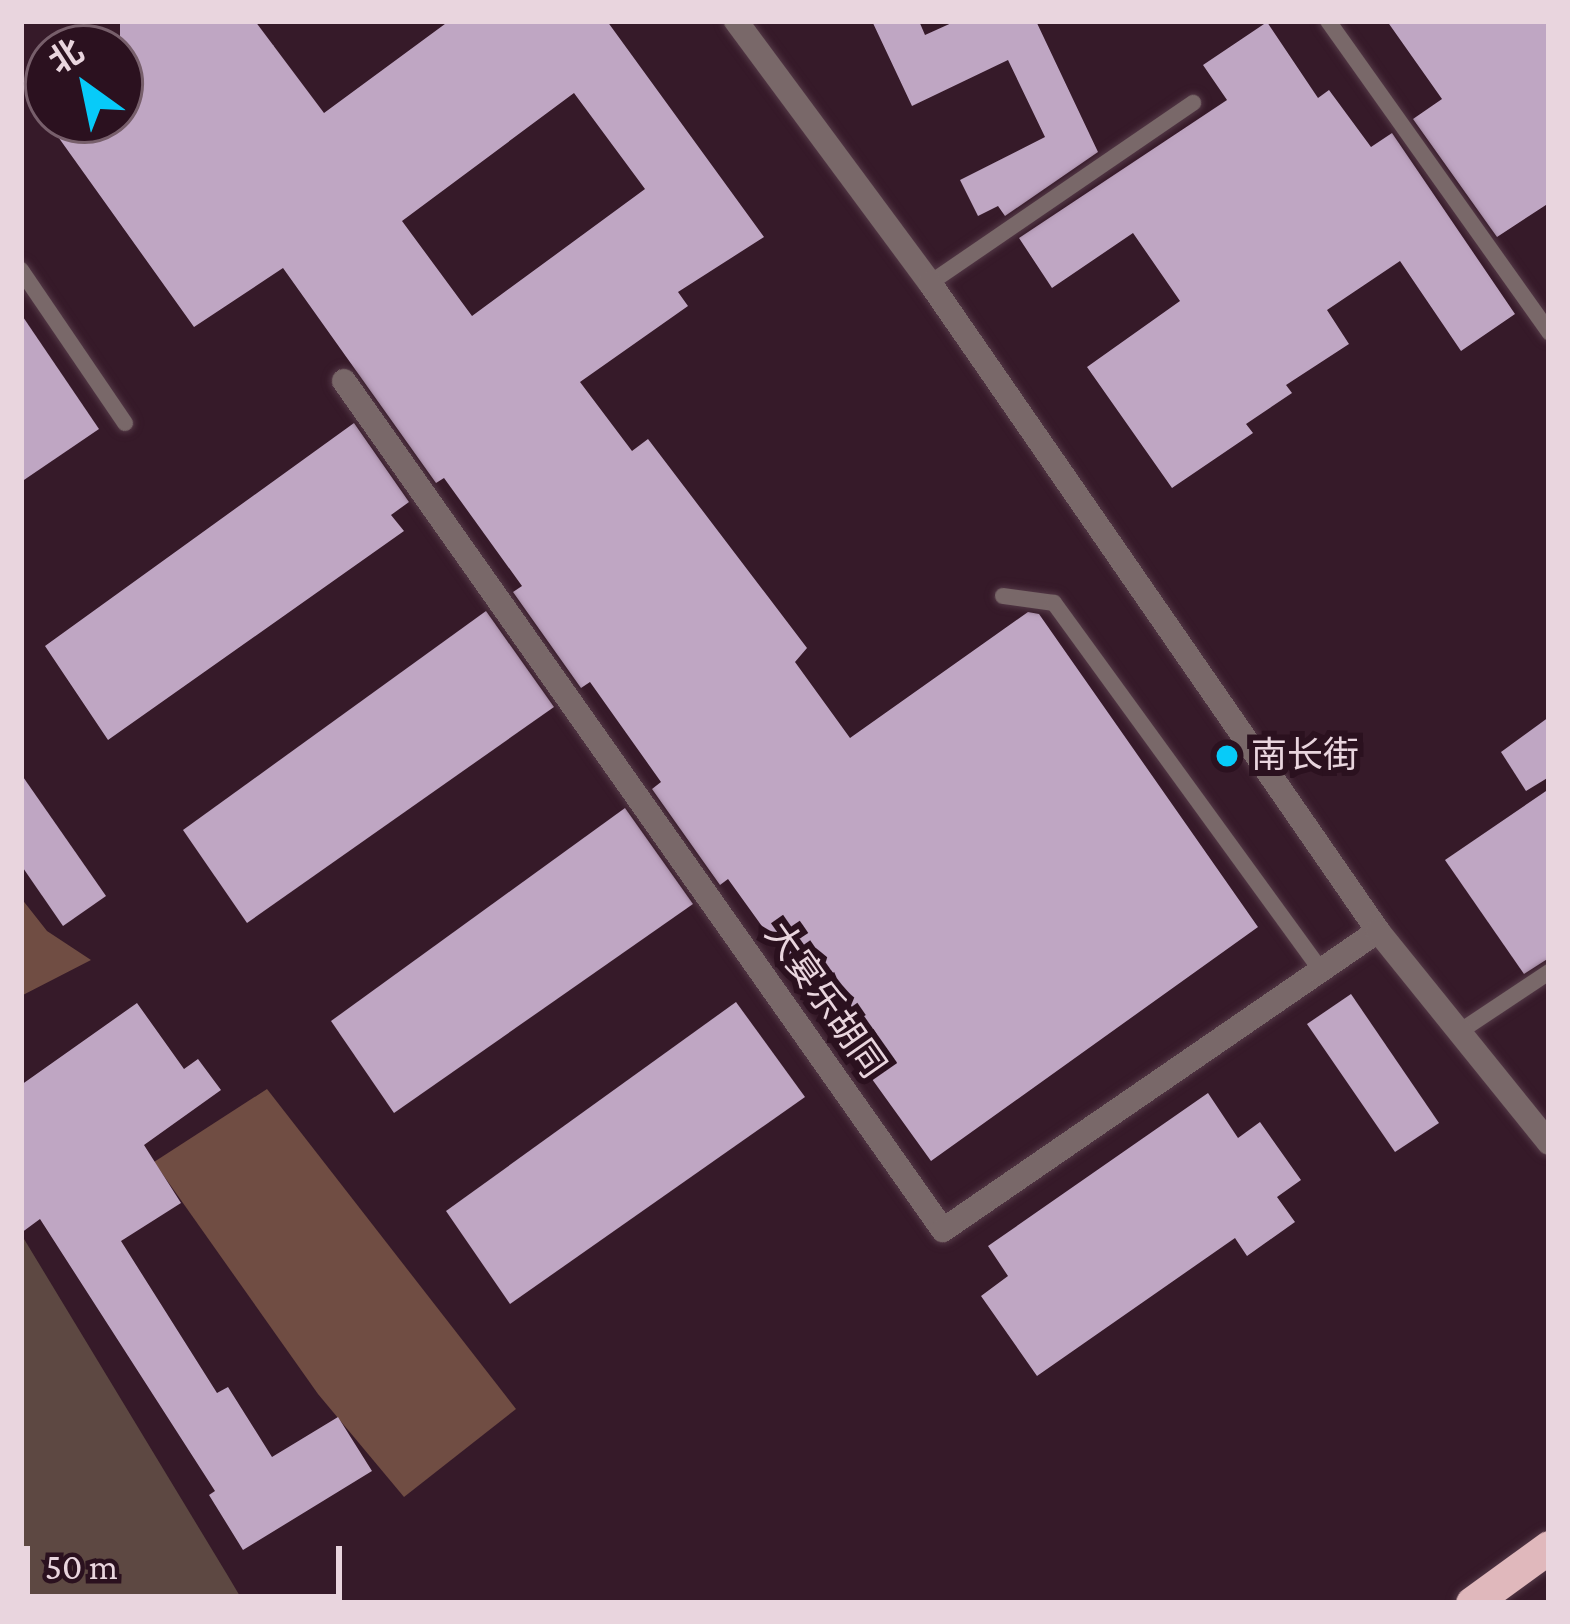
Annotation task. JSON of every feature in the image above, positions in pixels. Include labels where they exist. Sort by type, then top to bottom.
[{"type":"highway","points":[[1472,1603],[1549,1547]]},
{"type":"street","points":[[736,21],[930,283],[1378,932],[1549,1143]]},
{"type":"street","name":"大宴乐胡同","points":[[344,381],[943,1230],[1378,932]]},
{"type":"lane","points":[[1328,21],[1549,332]]},
{"type":"lane","points":[[930,283],[1193,104]]},
{"type":"lane","points":[[21,270],[125,423]]},
{"type":"lane","points":[[1003,596],[1054,603],[1321,971]]},
{"type":"lane","points":[[1462,1030],[1549,972]]},
{"type":"shaded area","points":[[21,898],[47,931],[91,960],[21,996]]},
{"type":"shaded area","points":[[267,1089],[516,1409],[404,1497],[318,1394],[154,1162]]},
{"type":"shaded area","points":[[21,1234],[228,1576],[244,1603],[21,1603]]},
{"type":"building","points":[[120,21],[255,21],[324,113],[449,21],[607,21],[764,237],[678,292],[688,306],[580,382],[632,451],[648,439],[807,648],[795,662],[850,738],[1028,612],[1039,614],[1258,927],[931,1161],[728,879],[720,885],[652,789],[661,782],[590,682],[581,688],[513,592],[522,586],[444,478],[436,483],[283,268],[194,327],[63,144],[144,144],[144,24]],"holes":[[[574,93],[645,189],[472,316],[402,221]]]},
{"type":"building","points":[[872,21],[919,21],[925,35],[956,21],[1036,21],[1098,152],[1005,216],[998,206],[978,216],[960,180],[1045,137],[1008,60],[912,106]]},
{"type":"building","points":[[1387,21],[1549,21],[1549,203],[1497,237],[1413,119],[1442,99]]},
{"type":"building","points":[[1267,22],[1318,98],[1329,90],[1371,147],[1392,133],[1515,314],[1461,351],[1400,261],[1327,310],[1349,344],[1286,385],[1292,393],[1246,424],[1253,433],[1172,488],[1087,367],[1180,301],[1133,233],[1052,288],[1019,238],[1227,100],[1203,65]]},
{"type":"building","points":[[21,314],[99,429],[21,482]]},
{"type":"building","points":[[354,423],[409,502],[391,515],[404,531],[108,740],[45,646]]},
{"type":"building","points":[[486,611],[554,707],[247,923],[183,830]]},
{"type":"building","points":[[1549,717],[1549,777],[1526,791],[1501,752]]},
{"type":"building","points":[[21,774],[106,896],[63,926],[21,865]]},
{"type":"building","points":[[1549,789],[1549,958],[1524,974],[1445,860]]},
{"type":"building","points":[[625,808],[693,904],[394,1113],[331,1021]]},
{"type":"building","points":[[1351,994],[1439,1123],[1395,1152],[1307,1024]]},
{"type":"building","points":[[736,1002],[805,1097],[510,1304],[446,1211]]},
{"type":"building","points":[[137,1003],[184,1069],[198,1059],[221,1090],[144,1145],[181,1203],[121,1241],[217,1393],[228,1387],[272,1457],[338,1417],[372,1471],[243,1550],[209,1495],[215,1491],[40,1219],[21,1233],[21,1085]]},
{"type":"building","points":[[1208,1093],[1238,1138],[1260,1122],[1301,1180],[1277,1197],[1295,1222],[1247,1256],[1235,1238],[1037,1376],[981,1296],[1008,1276],[988,1246]]},
{"type":"place","name":"南长街","points":[[1227,756]]}]
